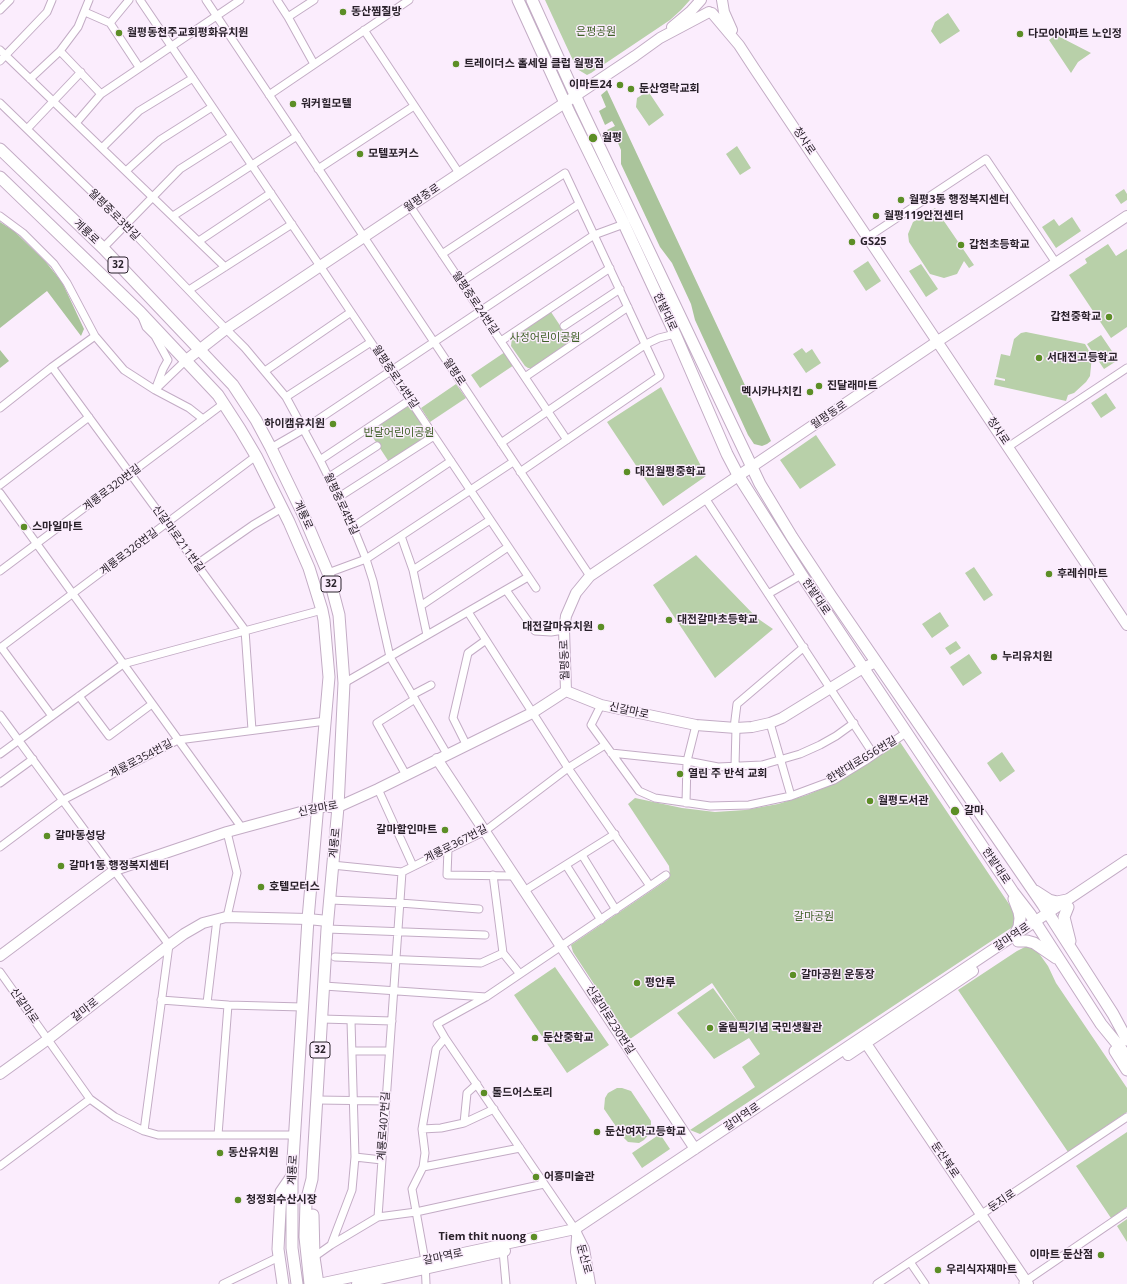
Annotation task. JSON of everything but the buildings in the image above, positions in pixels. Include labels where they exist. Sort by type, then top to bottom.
[{"type":"main road","name":"한밭대로","points":[[518,0],[675,334],[727,454],[738,475],[863,668],[1037,924],[1101,1024],[1127,1057]]},
{"type":"main road","name":"한밭대로","points":[[532,0],[575,96],[760,484],[792,537],[883,673],[1050,916],[1113,1014],[1127,1040]]},
{"type":"main road","name":"계룡로","points":[[0,149],[103,248],[233,384],[256,420],[271,448],[303,514],[328,573],[339,615],[344,683],[338,807],[327,925],[312,1179],[306,1202],[305,1237],[310,1284]]},
{"type":"main road","name":"계룡로","points":[[0,177],[140,312],[218,396],[256,456],[282,508],[309,568],[322,610],[329,678],[319,807],[308,919],[296,1135],[292,1176],[292,1248],[297,1284]]},
{"type":"main road","points":[[1026,883],[1049,900],[1067,904],[1064,917],[1072,952]]},
{"type":"main road","points":[[1014,892],[1014,900],[1020,918],[1016,938],[1034,943],[1061,961]]},
{"type":"main road","points":[[1113,1014],[1127,1029]]},
{"type":"main road","points":[[1101,1024],[1112,1047],[1127,1070]]},
{"type":"main road","name":"32","points":[[283,1284],[279,1257],[281,1192],[292,1176]]},
{"type":"main road","name":"32","points":[[312,1179],[314,1257],[319,1284]]},
{"type":"street","points":[[0,10],[10,0]]},
{"type":"street","points":[[0,61],[3,52],[47,12],[52,0]]},
{"type":"street","points":[[30,79],[60,51],[78,27],[89,0]]},
{"type":"street","points":[[110,23],[130,0]]},
{"type":"street","name":"월평중로14번길","points":[[140,0],[536,588]]},
{"type":"street","name":"월평로","points":[[206,0],[590,576]]},
{"type":"street","points":[[76,123],[101,94],[240,0]]},
{"type":"street","points":[[277,0],[314,64]]},
{"type":"street","points":[[288,17],[314,0]]},
{"type":"street","points":[[269,95],[409,0]]},
{"type":"street","points":[[702,0],[703,7],[710,12],[739,45]]},
{"type":"street","points":[[660,38],[702,0]]},
{"type":"street","points":[[660,38],[710,12],[719,10],[722,2]]},
{"type":"street","points":[[722,2],[727,22],[739,45]]},
{"type":"street","points":[[85,12],[110,23],[139,67]]},
{"type":"street","points":[[364,30],[459,173]]},
{"type":"street","name":"월평중로","points":[[185,361],[226,329],[660,38]]},
{"type":"street","name":"청사로","points":[[739,45],[1127,625]]},
{"type":"street","points":[[60,51],[101,94]]},
{"type":"street","points":[[3,52],[225,267]]},
{"type":"street","points":[[27,129],[81,72]]},
{"type":"street","points":[[102,148],[140,111],[193,78]]},
{"type":"street","name":"월평중로3번길","points":[[0,103],[126,225],[226,329]]},
{"type":"street","points":[[318,169],[414,106]]},
{"type":"street","points":[[126,172],[160,140],[212,107]]},
{"type":"street","points":[[103,248],[152,196],[180,169],[232,136]]},
{"type":"street","points":[[173,216],[297,136]]},
{"type":"street","points":[[868,237],[986,159],[1056,263]]},
{"type":"street","points":[[442,254],[565,173],[660,376],[520,472]]},
{"type":"street","points":[[199,241],[271,194]]},
{"type":"street","points":[[461,282],[579,204]]},
{"type":"street","name":"월평중로24번길","points":[[410,206],[567,440]]},
{"type":"street","points":[[0,216],[23,233],[54,264],[67,283],[95,336],[124,370],[155,390],[189,408],[203,420]]},
{"type":"street","name":"월평동로","points":[[566,691],[564,630],[566,616],[576,592],[590,576],[738,475],[1124,217]]},
{"type":"street","points":[[188,290],[292,224]]},
{"type":"street","points":[[271,448],[304,429],[433,341],[594,235],[624,224]]},
{"type":"street","points":[[501,341],[610,268]]},
{"type":"street","points":[[564,326],[620,289]]},
{"type":"street","points":[[525,377],[628,307]]},
{"type":"street","points":[[140,312],[146,327],[155,336],[168,360],[155,390]]},
{"type":"street","points":[[265,371],[351,312]]},
{"type":"street","name":"월평중로4번길","points":[[226,329],[246,348],[286,397],[329,477],[353,527],[366,559],[373,580],[390,657],[447,754]]},
{"type":"street","points":[[501,443],[646,344],[659,338],[675,334]]},
{"type":"street","points":[[0,408],[52,367],[95,336]]},
{"type":"street","points":[[286,397],[371,342]]},
{"type":"street","points":[[155,390],[185,361]]},
{"type":"street","name":"신갈마로211번길","points":[[52,367],[246,630]]},
{"type":"street","points":[[1008,447],[1127,368]]},
{"type":"street","points":[[320,460],[410,400]]},
{"type":"street","name":"계룡로320번길","points":[[0,571],[223,404]]},
{"type":"street","points":[[0,486],[88,416]]},
{"type":"street","points":[[339,497],[434,436]]},
{"type":"street","points":[[329,477],[377,446]]},
{"type":"street","name":"계룡로326번길","points":[[52,716],[1,648],[256,456]]},
{"type":"street","points":[[353,527],[451,461]]},
{"type":"street","points":[[328,573],[366,559],[513,462]]},
{"type":"street","points":[[0,493],[242,828]]},
{"type":"street","points":[[705,498],[874,754]]},
{"type":"street","name":"계룡로","points":[[197,564],[253,525],[282,508]]},
{"type":"street","points":[[414,570],[490,520]]},
{"type":"street","points":[[401,536],[414,570],[427,635]]},
{"type":"street","points":[[422,605],[508,547]]},
{"type":"street","points":[[768,594],[801,574]]},
{"type":"street","points":[[344,683],[528,577]]},
{"type":"street","name":"월평동로","points":[[506,590],[535,631],[551,632],[564,630]]},
{"type":"street","points":[[0,754],[123,664],[322,610]]},
{"type":"street","points":[[468,612],[568,768],[650,886]]},
{"type":"street","points":[[246,630],[252,730]]},
{"type":"street","points":[[466,744],[453,718],[468,653],[486,640]]},
{"type":"street","points":[[735,766],[735,728],[738,704],[804,647]]},
{"type":"street","name":"신갈마로","points":[[0,956],[115,870],[227,832],[319,807],[338,807],[378,789],[466,744],[532,713],[566,691],[601,705],[696,725],[735,728],[752,727],[770,723],[801,707],[863,668],[876,662]]},
{"type":"street","points":[[406,775],[377,723],[431,685]]},
{"type":"street","points":[[79,696],[109,736],[152,704]]},
{"type":"street","name":"한밭대로656번길","points":[[601,705],[591,725],[639,791],[655,798],[710,806],[749,805],[791,796],[834,780],[906,732]]},
{"type":"street","points":[[0,715],[169,945],[144,1131]]},
{"type":"street","name":"계룡로354번길","points":[[0,847],[63,800],[178,740],[326,721]]},
{"type":"street","points":[[770,723],[791,796]]},
{"type":"street","points":[[611,753],[687,761],[718,767],[762,765],[800,754],[820,745],[854,723]]},
{"type":"street","points":[[686,803],[687,761],[696,725]]},
{"type":"street","name":"계룡로367번길","points":[[402,872],[485,831],[568,768],[605,745]]},
{"type":"street","points":[[0,783],[32,759]]},
{"type":"street","name":"신갈마로230번길","points":[[437,759],[695,1149]]},
{"type":"street","points":[[378,789],[413,866]]},
{"type":"street","points":[[227,832],[237,873],[227,917]]},
{"type":"street","points":[[524,891],[615,834]]},
{"type":"street","points":[[448,849],[447,875],[515,876]]},
{"type":"street","points":[[582,855],[616,910]]},
{"type":"street","name":"갈마역로","points":[[319,1284],[503,1251],[576,1232],[1050,916],[1127,860]]},
{"type":"street","points":[[332,865],[402,872]]},
{"type":"street","points":[[566,865],[600,920]]},
{"type":"street","name":"갈마역로","points":[[1067,904],[1127,867]]},
{"type":"street","name":"계룡로407번길","points":[[378,1217],[402,872]]},
{"type":"street","points":[[493,875],[503,952],[520,974]]},
{"type":"street","points":[[576,1232],[437,1024],[486,997],[666,875]]},
{"type":"street","points":[[330,900],[400,903],[479,909]]},
{"type":"street","name":"갈마로","points":[[0,1074],[47,1040],[169,945],[184,934],[203,924],[217,918],[227,917],[308,919],[327,925]]},
{"type":"street","points":[[207,1003],[217,918]]},
{"type":"street","points":[[327,925],[398,932],[484,935]]},
{"type":"street","points":[[335,957],[481,963],[503,952]]},
{"type":"street","name":"신갈마로","points":[[0,972],[90,1099],[115,1117],[144,1131],[158,1135],[296,1135]]},
{"type":"street","points":[[324,986],[486,997]]},
{"type":"street","points":[[161,1000],[228,1005],[302,1007]]},
{"type":"street","points":[[218,1135],[228,1005]]},
{"type":"street","points":[[322,1019],[392,1021]]},
{"type":"street","points":[[331,1245],[352,1190],[355,1157],[351,1021]]},
{"type":"street","points":[[426,1284],[425,1265],[412,1189],[423,1167],[425,1153],[422,1129],[436,1049],[445,1038]]},
{"type":"street","name":"갈마역로","points":[[357,1284],[425,1265],[576,1232],[695,1149],[864,1040]]},
{"type":"street","name":"둔산북로","points":[[864,1040],[981,1214],[1025,1283]]},
{"type":"street","points":[[352,1051],[389,1051]]},
{"type":"street","points":[[464,1123],[467,1093],[477,1084]]},
{"type":"street","points":[[0,1166],[90,1099]]},
{"type":"street","points":[[317,1100],[386,1101]]},
{"type":"street","points":[[422,1129],[441,1128],[464,1123],[494,1109]]},
{"type":"street","name":"둔지로","points":[[877,1284],[1127,1117]]},
{"type":"street","points":[[423,1167],[520,1148]]},
{"type":"street","points":[[355,1157],[382,1160]]},
{"type":"street","points":[[314,1257],[378,1217],[416,1212],[544,1184]]},
{"type":"street","points":[[1025,1283],[1127,1212]]},
{"type":"street","name":"둔산로","points":[[576,1232],[576,1252],[582,1284]]},
{"type":"street","name":"둔산로","points":[[576,1232],[584,1250],[590,1284]]},
{"type":"street","points":[[503,1251],[506,1284]]},
{"type":"street","points":[[223,1284],[279,1257]]},
{"type":"street","points":[[910,1262],[925,1284]]},
{"type":"green space","name":"은평공원","points":[[545,0],[690,0],[670,20],[587,75],[577,69]]},
{"type":"green space","points":[[948,13],[960,31],[940,44],[931,31],[935,22]]},
{"type":"green space","points":[[1056,35],[1091,53],[1078,62],[1071,73],[1049,40]]},
{"type":"green space","points":[[607,90],[771,441],[767,444],[762,446],[754,444],[748,435],[695,320],[691,304],[672,263],[660,247],[621,164],[621,150],[615,136],[611,137],[607,130],[615,126],[612,121],[605,125],[599,111],[606,107],[601,95]]},
{"type":"green space","points":[[648,91],[664,115],[649,126],[636,107],[637,98]]},
{"type":"green space","points":[[737,146],[751,168],[740,175],[726,154]]},
{"type":"green space","points":[[1124,189],[1127,194],[1127,200],[1121,204],[1115,195]]},
{"type":"green space","points":[[935,208],[974,265],[969,268],[964,261],[957,274],[944,278],[930,274],[909,242],[908,234],[913,222],[924,216],[933,216],[930,211]]},
{"type":"green space","points":[[1072,217],[1081,231],[1056,248],[1042,227],[1054,219],[1059,226]]},
{"type":"green space","points":[[0,222],[14,231],[45,261],[62,282],[84,329],[81,336],[47,291],[0,328]]},
{"type":"green space","name":"갑천중학교","points":[[1108,244],[1116,256],[1127,249],[1127,327],[1111,338],[1069,275],[1087,263],[1085,259]]},
{"type":"green space","points":[[868,261],[881,281],[866,291],[853,271]]},
{"type":"green space","points":[[921,264],[938,289],[926,297],[909,271]]},
{"type":"green space","name":"사정어린이공원","points":[[551,312],[571,342],[532,368],[528,368],[511,346],[512,338]]},
{"type":"green space","points":[[1026,332],[1085,344],[1092,356],[1090,376],[1074,393],[1068,395],[1066,401],[994,385],[995,379],[1005,381],[1005,379],[996,377],[1001,354],[1010,356],[1014,339],[1021,333]]},
{"type":"green space","points":[[1101,335],[1118,360],[1104,369],[1087,344]]},
{"type":"green space","points":[[802,348],[806,353],[812,349],[821,363],[806,373],[793,354]]},
{"type":"green space","points":[[0,350],[9,361],[0,368]]},
{"type":"green space","points":[[505,352],[514,365],[480,388],[471,375]]},
{"type":"green space","points":[[456,384],[466,398],[430,422],[421,408]]},
{"type":"green space","points":[[661,387],[706,476],[663,506],[607,422]]},
{"type":"green space","points":[[1106,393],[1116,408],[1101,418],[1091,403]]},
{"type":"green space","name":"반달어린이공원","points":[[409,403],[430,435],[389,462],[368,430]]},
{"type":"green space","points":[[816,435],[836,465],[800,489],[780,460]]},
{"type":"green space","points":[[696,555],[757,618],[773,629],[715,678],[653,585]]},
{"type":"green space","points":[[974,567],[993,595],[984,601],[965,573]]},
{"type":"green space","points":[[940,612],[949,626],[932,638],[922,624]]},
{"type":"green space","points":[[956,641],[961,648],[950,655],[945,648]]},
{"type":"green space","points":[[969,654],[982,673],[963,686],[950,667]]},
{"type":"green space","name":"갈마공원","points":[[900,742],[1011,907],[1014,914],[1014,926],[700,1134],[690,1130],[755,1087],[742,1067],[760,1054],[749,1038],[714,1059],[677,1013],[713,988],[741,1026],[712,983],[630,1039],[573,952],[571,945],[667,880],[670,875],[669,866],[628,804],[635,798],[682,808],[715,812],[745,810],[778,804],[807,795],[838,782]]},
{"type":"green space","points":[[1002,752],[1015,771],[1000,782],[987,763]]},
{"type":"green space","points":[[1027,946],[1032,947],[1038,952],[1048,966],[1056,983],[1127,1088],[1127,1112],[1068,1152],[958,990]]},
{"type":"green space","points":[[555,967],[609,1045],[567,1073],[514,995]]},
{"type":"green space","points":[[617,1088],[631,1091],[651,1121],[651,1132],[639,1143],[628,1142],[604,1109],[605,1098],[608,1093]]},
{"type":"green space","points":[[1127,1132],[1127,1207],[1111,1218],[1076,1166]]},
{"type":"green space","points":[[660,1134],[670,1149],[642,1168],[632,1153]]},
{"type":"green space","points":[[1127,1219],[1127,1242],[1117,1226]]},
{"type":"place","name":"동산찜질방","points":[[343,12]]},
{"type":"place","name":"월평동천주교회평화유치원","points":[[119,33]]},
{"type":"place","name":"다모아아파트 노인정","points":[[1020,34]]},
{"type":"place","name":"트레이더스 홀세일 클럽 월평점","points":[[456,64]]},
{"type":"place","name":"이마트24","points":[[620,85]]},
{"type":"place","name":"둔산영락교회","points":[[631,89]]},
{"type":"place","name":"워커힐모텔","points":[[293,104]]},
{"type":"place","name":"월평","points":[[593,138]]},
{"type":"place","name":"모텔포커스","points":[[360,154]]},
{"type":"place","name":"월평3동 행정복지센터","points":[[901,200]]},
{"type":"place","name":"월평119안전센터","points":[[876,216]]},
{"type":"place","name":"GS25","points":[[852,242]]},
{"type":"place","name":"갑천초등학교","points":[[961,245]]},
{"type":"place","name":"갑천중학교","points":[[1109,317]]},
{"type":"place","name":"서대전고등학교","points":[[1039,358]]},
{"type":"place","name":"진달래마트","points":[[819,386]]},
{"type":"place","name":"멕시카나치킨","points":[[810,392]]},
{"type":"place","name":"하이캠유치원","points":[[333,424]]},
{"type":"place","name":"대전월평중학교","points":[[627,472]]},
{"type":"place","name":"스마일마트","points":[[24,527]]},
{"type":"place","name":"후레쉬마트","points":[[1049,574]]},
{"type":"place","name":"대전갈마초등학교","points":[[669,620]]},
{"type":"place","name":"대전갈마유치원","points":[[601,627]]},
{"type":"place","name":"누리유치원","points":[[994,657]]},
{"type":"place","name":"열린 주 반석 교회","points":[[680,774]]},
{"type":"place","name":"월평도서관","points":[[870,801]]},
{"type":"place","name":"갈마","points":[[955,811]]},
{"type":"place","name":"갈마할인마트","points":[[445,830]]},
{"type":"place","name":"갈마동성당","points":[[47,836]]},
{"type":"place","name":"갈마1동 행정복지센터","points":[[61,866]]},
{"type":"place","name":"호텔모터스","points":[[261,887]]},
{"type":"place","name":"갈마공원 운동장","points":[[793,975]]},
{"type":"place","name":"평안루","points":[[637,983]]},
{"type":"place","name":"올림픽기념 국민생활관","points":[[710,1028]]},
{"type":"place","name":"둔산중학교","points":[[535,1038]]},
{"type":"place","name":"톨드어스토리","points":[[484,1093]]},
{"type":"place","name":"둔산여자고등학교","points":[[597,1132]]},
{"type":"place","name":"동산유치원","points":[[220,1153]]},
{"type":"place","name":"어흥미술관","points":[[536,1177]]},
{"type":"place","name":"청정회수산시장","points":[[238,1200]]},
{"type":"place","name":"Tiem thit nuong","points":[[534,1237]]},
{"type":"place","name":"이마트 둔산점","points":[[1101,1255]]},
{"type":"place","name":"우리식자재마트","points":[[938,1270]]}]
